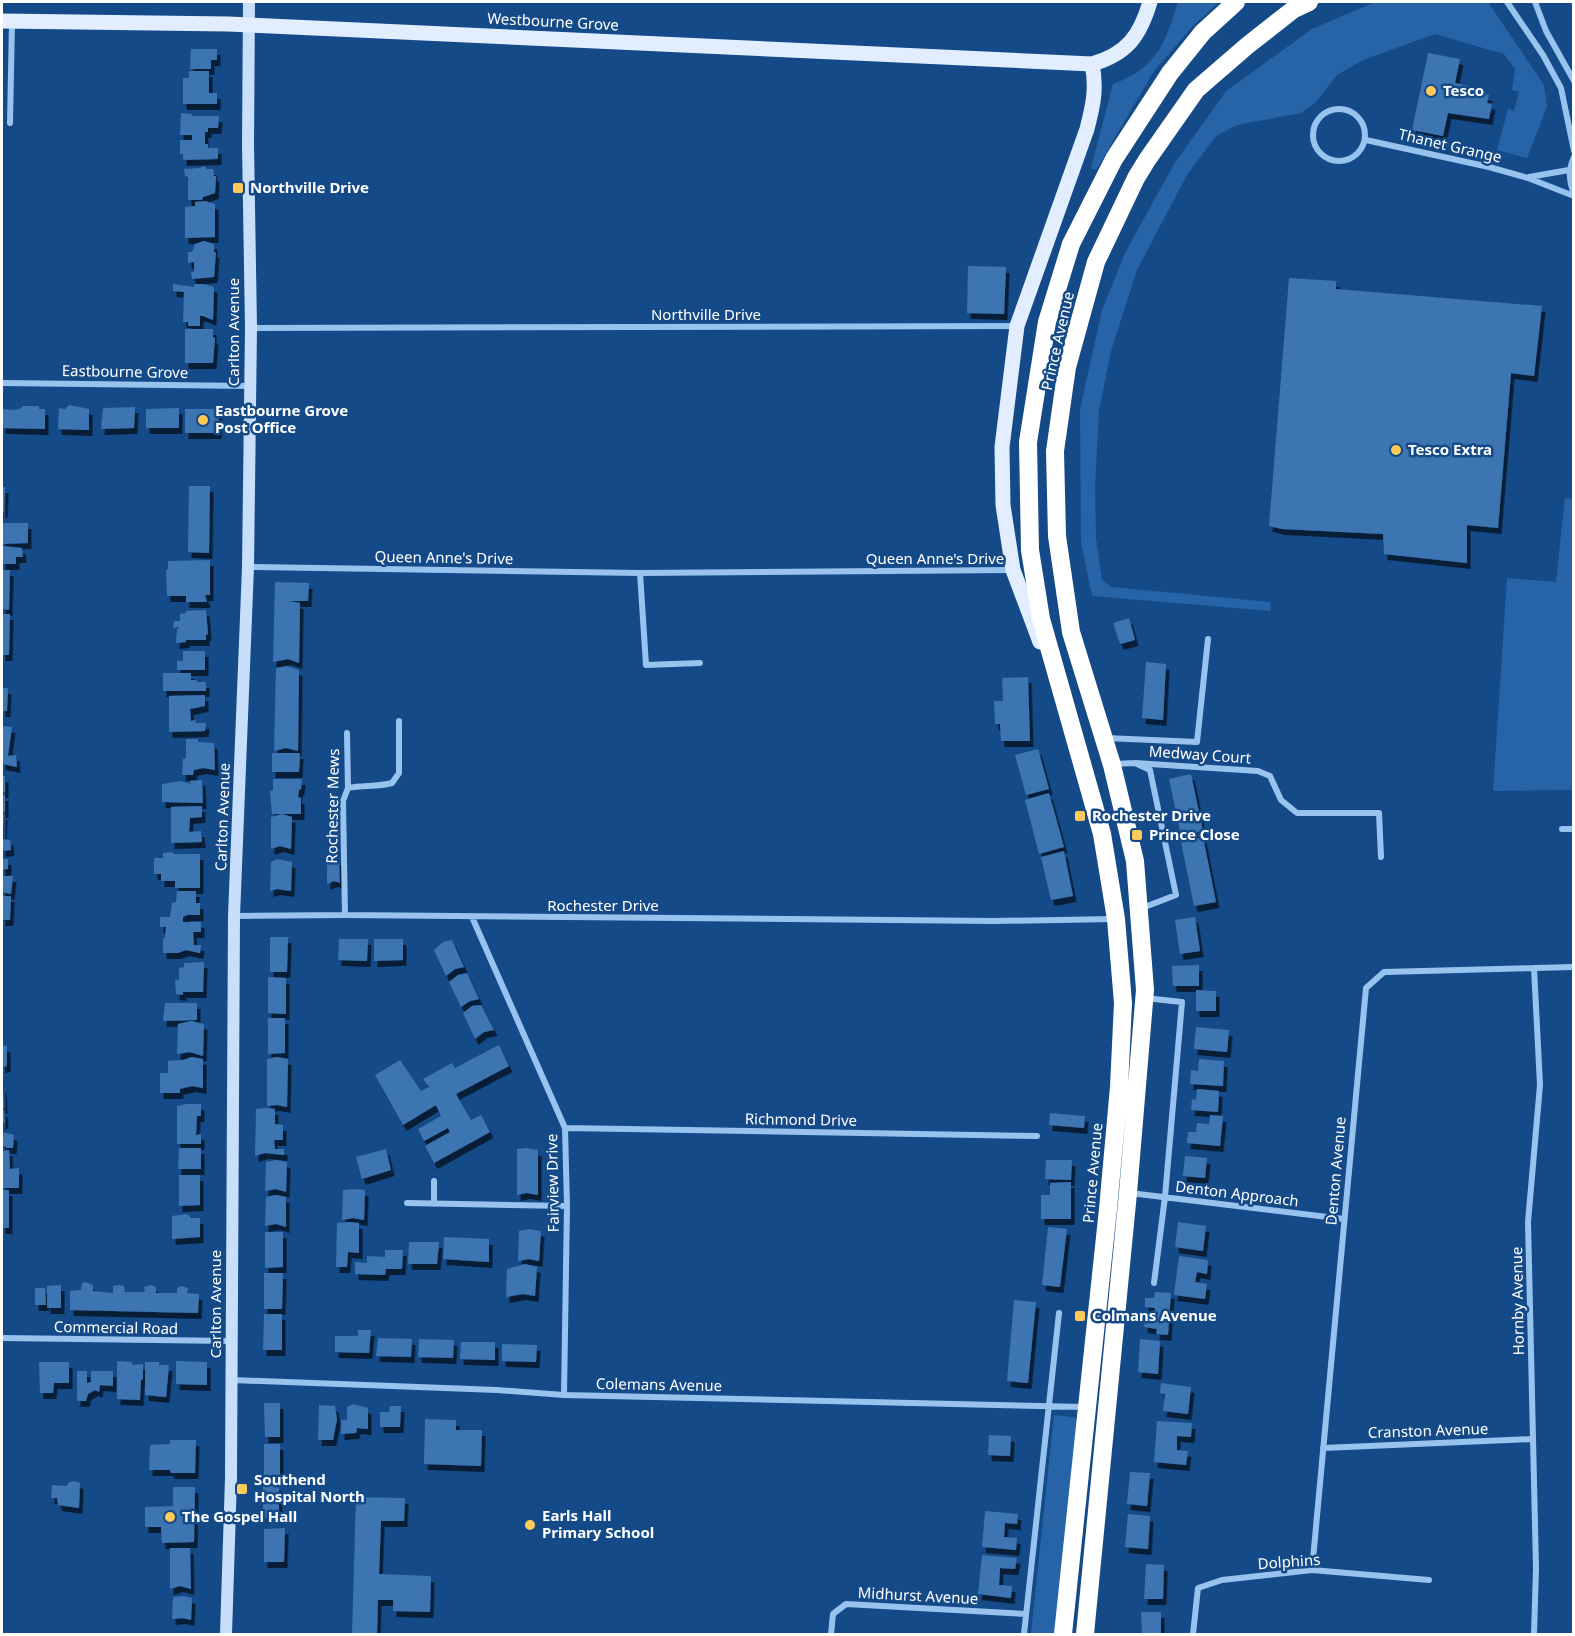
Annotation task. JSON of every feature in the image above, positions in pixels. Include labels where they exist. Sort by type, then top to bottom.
[{"type":"highway","name":"Prince Avenue","points":[[1063,1635],[1108,1209],[1119,1087],[1123,1003],[1116,919],[1102,834],[1041,619],[1030,550],[1028,442],[1047,322],[1071,244],[1114,159],[1170,73],[1203,32],[1236,2]]},
{"type":"highway","name":"Prince Avenue","points":[[1085,1635],[1145,998],[1135,861],[1112,765],[1071,632],[1056,537],[1057,441],[1067,367],[1096,262],[1147,160],[1196,90],[1294,9],[1309,2]]},
{"type":"main road","points":[[1092,64],[1106,60],[1130,44],[1141,29],[1150,2]]},
{"type":"main road","name":"Westbourne Grove","points":[[7,21],[228,24],[1092,64]]},
{"type":"main road","name":"Prince Avenue","points":[[1069,718],[1013,570],[1003,505],[1002,447],[1017,326],[1087,129],[1096,85],[1092,64]]},
{"type":"street","name":"Carlton Avenue","points":[[226,1635],[232,1380],[234,916],[248,567],[251,328],[248,144],[249,2]]},
{"type":"street","points":[[1507,2],[1543,55],[1561,88],[1574,151]]},
{"type":"street","points":[[1534,2],[1546,31],[1574,81]]},
{"type":"street","name":"Westbourne Grove","points":[[7,21],[10,123]]},
{"type":"street","points":[[1329,110],[1353,111],[1364,124],[1366,140],[1357,155],[1349,160],[1331,160],[1317,150],[1314,142],[1314,126],[1329,110]]},
{"type":"street","name":"Thanet Grange","points":[[1366,140],[1438,154],[1528,178],[1574,195]]},
{"type":"street","points":[[1574,157],[1569,170],[1574,195]]},
{"type":"street","points":[[1528,178],[1569,170]]},
{"type":"street","name":"Northville Drive","points":[[251,328],[1017,326]]},
{"type":"street","name":"Eastbourne Grove","points":[[2,383],[249,386]]},
{"type":"street","name":"Queen Anne's Drive","points":[[248,567],[640,573],[1013,570]]},
{"type":"street","points":[[640,573],[646,665],[700,663]]},
{"type":"street","points":[[1104,738],[1197,742],[1208,639]]},
{"type":"street","points":[[348,788],[382,786],[392,783],[399,772],[399,721]]},
{"type":"street","name":"Rochester Mews","points":[[345,915],[343,801],[348,788],[347,734]]},
{"type":"street","points":[[1112,765],[1135,763],[1150,770],[1176,895],[1140,909]]},
{"type":"street","name":"Medway Court","points":[[1135,763],[1258,771],[1270,776],[1281,800],[1297,813],[1379,813],[1381,857]]},
{"type":"street","points":[[1562,829],[1574,829]]},
{"type":"street","name":"Rochester Drive","points":[[234,916],[994,921],[1116,919]]},
{"type":"street","name":"Fairview Drive","points":[[472,917],[565,1128],[567,1206],[564,1395]]},
{"type":"street","name":"Denton Avenue","points":[[1312,1570],[1366,988],[1384,972],[1574,967]]},
{"type":"street","name":"Hornby Avenue","points":[[1534,968],[1540,1085],[1528,1222],[1536,1568],[1534,1635]]},
{"type":"street","points":[[1145,998],[1182,1002],[1165,1197],[1154,1283]]},
{"type":"street","name":"Richmond Drive","points":[[565,1128],[1037,1136]]},
{"type":"street","points":[[434,1181],[434,1204]]},
{"type":"street","name":"Denton Approach","points":[[1128,1193],[1344,1219]]},
{"type":"street","points":[[407,1203],[567,1206]]},
{"type":"street","points":[[1024,1635],[1059,1313]]},
{"type":"street","name":"Commercial Road","points":[[2,1338],[231,1341]]},
{"type":"street","name":"Colemans Avenue","points":[[232,1380],[496,1390],[564,1395],[1086,1407]]},
{"type":"street","name":"Cranston Avenue","points":[[1323,1448],[1533,1439]]},
{"type":"street","name":"Dolphins","points":[[1193,1635],[1198,1588],[1222,1580],[1312,1570],[1429,1580]]},
{"type":"street","name":"Midhurst Avenue","points":[[831,1635],[833,1614],[846,1604],[1026,1614]]},
{"type":"shaded area","points":[[1178,2],[1219,2],[1193,26],[1154,71],[1096,170],[1091,168],[1113,84],[1140,70],[1157,53],[1169,30]]},
{"type":"shaded area","points":[[1375,2],[1488,2],[1544,85],[1547,107],[1527,158],[1497,150],[1508,109],[1514,111],[1519,92],[1512,90],[1515,69],[1504,54],[1435,34],[1363,60],[1337,75],[1316,102],[1301,113],[1237,125],[1216,136],[1187,175],[1137,270],[1111,351],[1099,410],[1095,488],[1096,538],[1102,580],[1112,587],[1270,602],[1271,611],[1092,596],[1081,542],[1080,409],[1102,310],[1125,253],[1174,164],[1226,91],[1312,29]]},
{"type":"shaded area","points":[[1565,498],[1574,499],[1573,790],[1493,791],[1507,578],[1556,582]]},
{"type":"shaded area","points":[[1054,1415],[1079,1418],[1054,1634],[1031,1634]]},
{"type":"building","points":[[191,49],[217,49],[217,60],[211,60],[211,69],[190,69]]},
{"type":"building","points":[[1428,53],[1460,59],[1455,83],[1474,87],[1473,92],[1489,95],[1487,103],[1492,104],[1489,119],[1448,113],[1443,136],[1412,130]]},
{"type":"building","points":[[189,71],[209,71],[209,93],[217,93],[217,104],[183,104],[183,78],[189,78]]},
{"type":"building","points":[[181,113],[192,114],[192,116],[219,116],[218,128],[208,128],[208,132],[205,132],[205,144],[208,144],[208,148],[218,148],[218,159],[183,160],[183,154],[180,154],[180,140],[192,140],[192,135],[180,135]]},
{"type":"building","points":[[204,166],[207,169],[213,169],[214,176],[216,176],[215,193],[203,197],[202,200],[188,200],[188,177],[185,176],[184,169]]},
{"type":"building","points":[[205,201],[215,204],[215,237],[185,238],[185,207],[195,206],[195,202]]},
{"type":"building","points":[[204,241],[214,244],[214,252],[216,252],[214,277],[192,279],[191,272],[194,272],[194,262],[188,263],[188,252],[192,252],[195,244]]},
{"type":"building","points":[[968,266],[1006,267],[1004,314],[967,313]]},
{"type":"building","name":"Tesco Extra","points":[[1289,278],[1336,281],[1336,289],[1542,306],[1534,376],[1511,373],[1498,528],[1467,525],[1467,563],[1384,554],[1383,534],[1282,529],[1269,526]]},
{"type":"building","points":[[173,284],[194,287],[194,284],[203,284],[214,287],[213,320],[200,316],[200,326],[188,326],[188,322],[183,322],[184,292],[173,291]]},
{"type":"building","points":[[185,329],[213,329],[213,338],[215,337],[213,363],[185,363]]},
{"type":"building","points":[[69,405],[89,409],[89,430],[58,429],[59,408],[65,409]]},
{"type":"building","points":[[22,406],[39,406],[39,409],[45,409],[45,429],[2,428],[2,409],[15,410]]},
{"type":"building","points":[[135,407],[134,428],[101,429],[103,408]]},
{"type":"building","points":[[179,408],[179,428],[146,428],[146,409]]},
{"type":"building","points":[[185,409],[219,409],[218,433],[185,433]]},
{"type":"building","points":[[189,486],[210,486],[209,553],[188,552]]},
{"type":"building","points":[[2,487],[5,487],[4,512],[2,512]]},
{"type":"building","points":[[2,523],[28,523],[28,543],[2,544]]},
{"type":"building","points":[[2,546],[22,548],[23,557],[16,557],[16,564],[2,564]]},
{"type":"building","points":[[210,560],[210,595],[205,595],[207,602],[186,602],[186,596],[167,596],[168,561]]},
{"type":"building","points":[[2,570],[10,570],[9,610],[2,609]]},
{"type":"building","points":[[275,582],[309,583],[308,601],[289,601],[300,603],[299,663],[288,659],[273,662]]},
{"type":"building","points":[[206,610],[208,634],[206,640],[186,640],[186,642],[176,643],[177,629],[180,627],[173,628],[174,621],[180,621],[180,614],[186,611]]},
{"type":"building","points":[[2,614],[10,614],[9,655],[2,655]]},
{"type":"building","points":[[1129,618],[1135,640],[1120,644],[1113,623]]},
{"type":"building","points":[[183,651],[205,651],[205,670],[177,670],[177,661],[183,661]]},
{"type":"building","points":[[1146,662],[1166,664],[1163,720],[1142,718]]},
{"type":"building","points":[[287,666],[299,670],[298,751],[286,748],[274,751],[276,668]]},
{"type":"building","points":[[163,673],[191,673],[191,680],[206,682],[206,691],[163,691]]},
{"type":"building","points":[[1028,677],[1030,741],[1001,741],[1000,724],[995,724],[994,701],[1003,701],[1002,678]]},
{"type":"building","points":[[2,688],[8,688],[7,711],[2,711]]},
{"type":"building","points":[[205,695],[205,706],[190,709],[191,721],[206,723],[205,731],[169,732],[169,696]]},
{"type":"building","points":[[2,726],[12,727],[8,756],[16,755],[17,767],[2,764]]},
{"type":"building","points":[[186,739],[214,743],[215,770],[203,768],[194,770],[193,775],[182,775],[183,759],[186,758]]},
{"type":"building","points":[[1038,749],[1049,789],[1026,795],[1015,755]]},
{"type":"building","points":[[272,753],[300,753],[299,772],[272,772]]},
{"type":"building","points":[[1191,774],[1203,831],[1181,836],[1169,779]]},
{"type":"building","points":[[2,776],[5,776],[5,792],[2,792]]},
{"type":"building","points":[[273,779],[302,779],[298,797],[301,798],[301,814],[272,814],[270,791],[273,790]]},
{"type":"building","points":[[202,780],[203,803],[162,802],[162,784],[180,781],[191,784],[190,781]]},
{"type":"building","points":[[1049,793],[1064,847],[1039,854],[1025,800]]},
{"type":"building","points":[[2,795],[5,795],[5,812],[2,812]]},
{"type":"building","points":[[202,806],[202,817],[190,818],[189,832],[201,831],[202,842],[171,843],[171,807]]},
{"type":"building","points":[[2,814],[4,814],[3,833],[2,833]]},
{"type":"building","points":[[282,814],[292,817],[291,849],[280,846],[271,849],[271,817]]},
{"type":"building","points":[[1203,837],[1216,902],[1194,906],[1181,842]]},
{"type":"building","points":[[2,839],[10,840],[11,850],[2,851]]},
{"type":"building","points":[[1064,851],[1073,896],[1051,900],[1041,857]]},
{"type":"building","points":[[173,852],[173,854],[200,854],[200,888],[175,888],[175,881],[161,881],[161,874],[154,874],[154,858],[163,858],[163,853]]},
{"type":"building","points":[[334,858],[339,861],[340,883],[334,881],[327,884],[327,861]]},
{"type":"building","points":[[2,859],[8,859],[8,869],[2,870]]},
{"type":"building","points":[[277,859],[292,862],[291,891],[277,889],[270,891],[271,862]]},
{"type":"building","points":[[2,876],[13,876],[11,894],[2,892]]},
{"type":"building","points":[[177,891],[196,891],[196,903],[200,903],[200,915],[187,915],[183,917],[183,922],[201,922],[201,932],[193,932],[194,945],[201,945],[200,953],[186,950],[178,953],[163,953],[166,927],[160,927],[160,917],[170,917],[172,903],[176,902]]},
{"type":"building","points":[[2,896],[11,896],[10,920],[2,920]]},
{"type":"building","points":[[1195,917],[1200,951],[1180,954],[1175,920]]},
{"type":"building","points":[[270,937],[288,937],[287,972],[270,972]]},
{"type":"building","points":[[339,939],[368,939],[367,961],[338,960]]},
{"type":"building","points":[[374,939],[403,939],[403,960],[374,961]]},
{"type":"building","points":[[452,940],[464,967],[455,969],[446,976],[434,950],[443,942]]},
{"type":"building","points":[[204,962],[203,992],[176,994],[175,980],[179,980],[179,968],[184,967],[184,963]]},
{"type":"building","points":[[1199,965],[1199,986],[1173,986],[1172,966]]},
{"type":"building","points":[[467,973],[479,999],[470,1001],[461,1007],[449,982],[458,975]]},
{"type":"building","points":[[268,977],[286,978],[286,1014],[268,1013]]},
{"type":"building","points":[[1196,990],[1216,991],[1216,1011],[1196,1011]]},
{"type":"building","points":[[165,1003],[197,1003],[197,1020],[163,1021]]},
{"type":"building","points":[[481,1005],[494,1030],[484,1032],[475,1039],[463,1013],[472,1006]]},
{"type":"building","points":[[268,1018],[285,1018],[285,1053],[268,1054]]},
{"type":"building","points":[[191,1021],[204,1024],[203,1056],[190,1052],[177,1054],[178,1024]]},
{"type":"building","points":[[1196,1027],[1229,1030],[1227,1052],[1194,1049]]},
{"type":"building","points":[[499,1045],[509,1066],[456,1094],[471,1120],[481,1115],[490,1132],[434,1163],[425,1146],[450,1132],[448,1128],[424,1141],[418,1129],[441,1116],[436,1105],[403,1125],[375,1075],[400,1060],[421,1091],[429,1087],[423,1079],[452,1063],[455,1068]]},
{"type":"building","points":[[2,1046],[7,1046],[7,1066],[2,1067]]},
{"type":"building","points":[[192,1057],[203,1059],[203,1088],[192,1086],[180,1089],[180,1093],[160,1093],[160,1073],[168,1073],[168,1061]]},
{"type":"building","points":[[277,1057],[288,1059],[287,1107],[267,1106],[267,1059]]},
{"type":"building","points":[[1199,1059],[1224,1061],[1223,1086],[1190,1084],[1191,1070],[1198,1071]]},
{"type":"building","points":[[2,1087],[4,1107],[2,1108]]},
{"type":"building","points":[[1197,1089],[1219,1091],[1218,1112],[1191,1110],[1192,1099],[1196,1100]]},
{"type":"building","points":[[201,1104],[201,1116],[197,1116],[196,1135],[201,1134],[201,1144],[177,1144],[177,1106]]},
{"type":"building","points":[[256,1109],[275,1109],[275,1124],[283,1125],[283,1140],[274,1140],[275,1149],[284,1149],[284,1155],[265,1153],[255,1156]]},
{"type":"building","points":[[2,1111],[4,1111],[5,1122],[2,1124]]},
{"type":"building","points":[[1050,1113],[1085,1116],[1084,1128],[1049,1125]]},
{"type":"building","points":[[1210,1115],[1223,1116],[1220,1146],[1187,1143],[1188,1132],[1196,1132],[1197,1123],[1209,1124]]},
{"type":"building","points":[[2,1132],[14,1135],[13,1148],[2,1146]]},
{"type":"building","points":[[179,1148],[201,1148],[201,1169],[178,1169]]},
{"type":"building","points":[[386,1149],[391,1170],[362,1179],[356,1157]]},
{"type":"building","points":[[517,1149],[538,1150],[538,1195],[527,1193],[517,1195]]},
{"type":"building","points":[[9,1150],[10,1169],[19,1168],[19,1188],[2,1188],[2,1151]]},
{"type":"building","points":[[1185,1156],[1207,1158],[1205,1178],[1183,1176]]},
{"type":"building","points":[[276,1160],[287,1162],[286,1192],[276,1189],[265,1191],[266,1162]]},
{"type":"building","points":[[1046,1160],[1072,1160],[1071,1180],[1045,1179]]},
{"type":"building","points":[[179,1175],[200,1175],[200,1205],[179,1206]]},
{"type":"building","points":[[1071,1182],[1071,1219],[1041,1219],[1041,1195],[1050,1195],[1050,1183]]},
{"type":"building","points":[[2,1190],[9,1190],[9,1228],[2,1228]]},
{"type":"building","points":[[343,1190],[365,1190],[364,1220],[353,1218],[342,1220]]},
{"type":"building","points":[[275,1195],[286,1197],[286,1227],[276,1224],[265,1226],[266,1197]]},
{"type":"building","points":[[186,1214],[190,1218],[200,1218],[200,1237],[172,1239],[172,1216]]},
{"type":"building","points":[[1178,1222],[1206,1226],[1203,1251],[1175,1247]]},
{"type":"building","points":[[337,1223],[359,1223],[359,1253],[348,1252],[347,1267],[336,1267]]},
{"type":"building","points":[[1048,1227],[1067,1229],[1060,1287],[1042,1285]]},
{"type":"building","points":[[529,1229],[541,1231],[539,1261],[529,1259],[518,1261],[519,1231]]},
{"type":"building","points":[[265,1232],[283,1232],[283,1267],[265,1268]]},
{"type":"building","points":[[444,1237],[489,1239],[489,1262],[443,1259]]},
{"type":"building","points":[[409,1242],[439,1242],[437,1264],[408,1264]]},
{"type":"building","points":[[385,1250],[403,1250],[402,1269],[386,1269],[385,1275],[355,1274],[355,1262],[367,1263],[367,1256],[385,1257]]},
{"type":"building","points":[[1179,1256],[1208,1260],[1207,1274],[1197,1272],[1195,1282],[1207,1284],[1205,1299],[1174,1295]]},
{"type":"building","points":[[525,1264],[537,1267],[535,1296],[523,1294],[506,1297],[507,1269]]},
{"type":"building","points":[[264,1273],[283,1273],[282,1309],[264,1309]]},
{"type":"building","points":[[82,1283],[93,1285],[93,1291],[113,1293],[113,1286],[118,1285],[124,1286],[125,1292],[145,1292],[144,1287],[151,1285],[156,1287],[156,1293],[177,1293],[177,1288],[182,1286],[188,1288],[187,1293],[199,1294],[198,1313],[70,1310],[70,1291],[81,1290]]},
{"type":"building","points":[[61,1285],[61,1308],[47,1308],[47,1286]]},
{"type":"building","points":[[35,1288],[45,1288],[46,1305],[35,1305]]},
{"type":"building","points":[[1155,1292],[1171,1293],[1168,1335],[1156,1334],[1157,1329],[1144,1327],[1145,1318],[1154,1319],[1155,1308],[1145,1307],[1145,1298],[1154,1298]]},
{"type":"building","points":[[1014,1300],[1036,1302],[1028,1383],[1007,1381]]},
{"type":"building","points":[[264,1314],[282,1314],[282,1350],[263,1350]]},
{"type":"building","points":[[358,1330],[371,1330],[369,1353],[335,1352],[335,1336],[358,1336]]},
{"type":"building","points":[[378,1338],[412,1339],[411,1357],[376,1356]]},
{"type":"building","points":[[419,1339],[454,1340],[453,1358],[418,1357]]},
{"type":"building","points":[[1140,1339],[1160,1341],[1158,1374],[1138,1372]]},
{"type":"building","points":[[461,1342],[495,1342],[495,1360],[460,1359]]},
{"type":"building","points":[[502,1344],[537,1345],[536,1362],[502,1361]]},
{"type":"building","points":[[117,1361],[132,1362],[132,1365],[143,1364],[140,1400],[117,1399]]},
{"type":"building","points":[[176,1361],[207,1362],[207,1385],[176,1384]]},
{"type":"building","points":[[39,1362],[69,1362],[69,1383],[54,1383],[53,1393],[40,1393]]},
{"type":"building","points":[[145,1362],[169,1365],[166,1397],[145,1395]]},
{"type":"building","points":[[77,1371],[87,1371],[87,1383],[91,1382],[91,1371],[113,1371],[113,1386],[100,1385],[99,1392],[95,1390],[88,1394],[86,1401],[77,1401]]},
{"type":"building","points":[[1161,1383],[1191,1387],[1188,1414],[1163,1411],[1165,1394],[1160,1393]]},
{"type":"building","points":[[264,1403],[280,1403],[280,1437],[265,1437]]},
{"type":"building","points":[[353,1404],[368,1408],[368,1429],[357,1428],[356,1433],[341,1434],[341,1420],[347,1420],[347,1407]]},
{"type":"building","points":[[319,1405],[335,1406],[337,1419],[333,1440],[318,1440]]},
{"type":"building","points":[[390,1406],[401,1406],[400,1427],[380,1427],[380,1412],[389,1412]]},
{"type":"building","points":[[425,1419],[456,1420],[456,1430],[482,1430],[481,1466],[424,1464]]},
{"type":"building","points":[[1157,1421],[1192,1423],[1191,1437],[1177,1436],[1177,1450],[1188,1451],[1186,1465],[1154,1462]]},
{"type":"building","points":[[989,1435],[1011,1436],[1010,1456],[988,1455]]},
{"type":"building","points":[[170,1440],[196,1440],[195,1473],[149,1470],[150,1445],[170,1444]]},
{"type":"building","points":[[264,1444],[280,1444],[280,1478],[264,1478]]},
{"type":"building","points":[[1130,1472],[1150,1473],[1147,1506],[1127,1504]]},
{"type":"building","points":[[73,1481],[80,1483],[79,1508],[58,1505],[57,1498],[51,1498],[52,1485],[67,1486]]},
{"type":"building","points":[[263,1484],[279,1485],[279,1518],[263,1518]]},
{"type":"building","points":[[173,1487],[195,1487],[194,1542],[162,1543],[161,1527],[145,1527],[145,1507],[173,1506]]},
{"type":"building","points":[[356,1497],[405,1498],[404,1521],[381,1521],[379,1574],[431,1576],[430,1612],[393,1611],[393,1600],[378,1600],[377,1634],[352,1634]]},
{"type":"building","points":[[985,1511],[1018,1514],[1017,1524],[1005,1523],[1004,1537],[1017,1538],[1016,1550],[982,1547]]},
{"type":"building","points":[[1128,1514],[1150,1516],[1148,1549],[1125,1547]]},
{"type":"building","points":[[285,1528],[284,1562],[264,1562],[264,1529]]},
{"type":"building","points":[[170,1548],[190,1548],[191,1589],[180,1586],[170,1589]]},
{"type":"building","points":[[982,1555],[1017,1558],[1015,1569],[1000,1568],[999,1585],[1012,1586],[1011,1598],[978,1594]]},
{"type":"building","points":[[1146,1564],[1164,1565],[1163,1599],[1144,1599]]},
{"type":"building","points":[[173,1597],[192,1598],[191,1620],[172,1619]]},
{"type":"building","points":[[1141,1612],[1161,1612],[1161,1634],[1142,1634]]},
{"type":"place","name":"Tesco","points":[[1431,91]]},
{"type":"place","name":"Northville Drive","points":[[238,188]]},
{"type":"place","name":"Eastbourne Grove Post Office","points":[[203,420]]},
{"type":"place","name":"Tesco Extra","points":[[1396,450]]},
{"type":"place","name":"Rochester Drive","points":[[1080,816]]},
{"type":"place","name":"Prince Close","points":[[1137,835]]},
{"type":"place","name":"Colmans Avenue","points":[[1080,1316]]},
{"type":"place","name":"Southend Hospital North","points":[[242,1489]]},
{"type":"place","name":"The Gospel Hall","points":[[170,1517]]},
{"type":"place","name":"Earls Hall Primary School","points":[[530,1525]]}]
